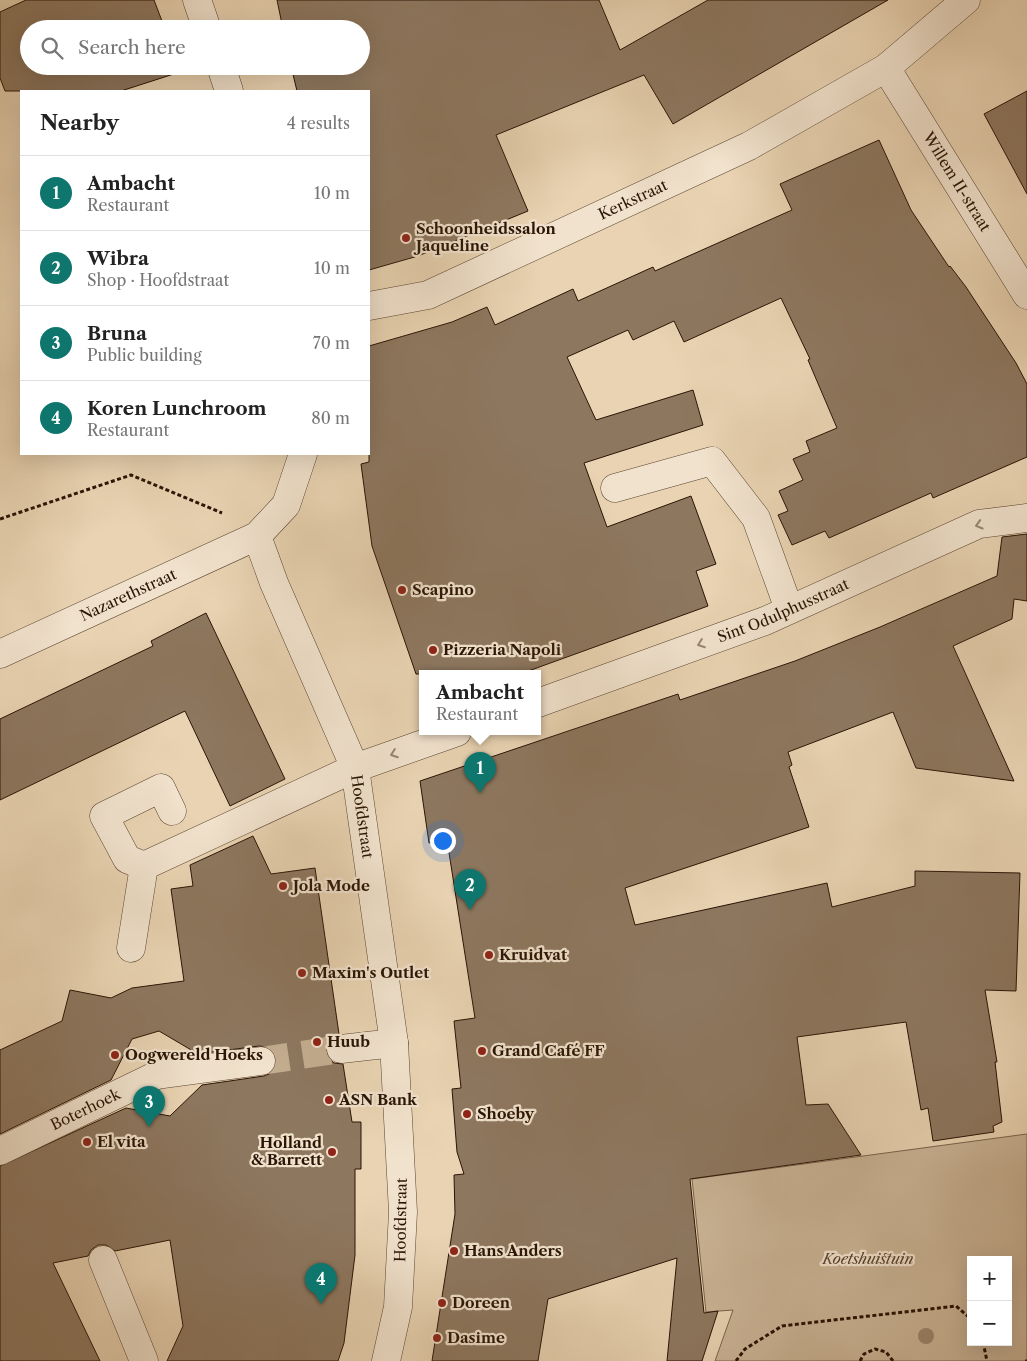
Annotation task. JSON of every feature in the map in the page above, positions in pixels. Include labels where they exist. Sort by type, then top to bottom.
[{"type":"street","points":[[197,0],[204,20]]},
{"type":"street","name":"Kerkstraat","points":[[370,306],[428,295],[749,146],[886,68],[966,0]]},
{"type":"street","name":"Willem II-straat","points":[[886,68],[1027,295]]},
{"type":"street","points":[[223,75],[229,90]]},
{"type":"street","points":[[257,536],[286,505],[303,455]]},
{"type":"street","points":[[615,488],[712,461],[756,518],[789,610]]},
{"type":"street","name":"Sint Odulphusstraat","points":[[541,702],[765,621],[979,524],[1027,518]]},
{"type":"street","name":"Nazarethstraat","points":[[0,654],[257,536]]},
{"type":"street","name":"Hoofdstraat","points":[[257,536],[274,583],[355,768],[394,1043],[403,1212],[398,1307],[386,1361]]},
{"type":"street","points":[[172,810],[161,788],[104,816],[127,859],[144,866],[355,768],[448,735]]},
{"type":"street","points":[[131,948],[144,866]]},
{"type":"street","points":[[341,1049],[394,1043]]},
{"type":"street","name":"Boterhoek","points":[[0,1151],[156,1075],[261,1061]]},
{"type":"street","points":[[103,1260],[144,1361]]},
{"type":"path","points":[[0,519],[131,475],[218,510],[257,536]]},
{"type":"path","points":[[736,1361],[745,1349],[782,1326],[956,1306],[967,1316]]},
{"type":"path","points":[[983,1346],[987,1361]]},
{"type":"path","points":[[860,1361],[864,1354],[875,1348],[886,1352],[893,1361]]},
{"type":"green space","name":"Koetshuistuin","points":[[1027,1134],[1027,1361],[715,1361],[733,1310],[706,1312],[692,1179]]},
{"type":"building","points":[[26,0],[154,0],[162,20],[20,20],[20,75],[171,75],[124,90],[5,91],[0,78],[0,12]]},
{"type":"building","points":[[277,0],[599,0],[620,50],[708,0],[888,0],[673,124],[644,75],[496,135],[528,211],[418,256],[370,270],[370,90],[297,90],[293,75],[370,75],[370,20],[281,20]]},
{"type":"building","points":[[1027,91],[1027,194],[984,114]]},
{"type":"building","points":[[879,140],[911,210],[949,267],[966,287],[1016,363],[1027,384],[1027,457],[933,498],[931,493],[829,538],[825,531],[792,545],[778,515],[788,511],[779,491],[803,480],[793,459],[810,452],[806,441],[837,428],[808,360],[810,359],[781,298],[684,342],[674,321],[633,340],[628,330],[567,357],[596,420],[693,390],[703,425],[584,463],[607,527],[691,496],[716,564],[696,571],[708,606],[531,670],[419,670],[419,674],[416,674],[372,546],[361,464],[369,462],[370,455],[370,346],[452,322],[487,307],[495,325],[573,289],[578,301],[653,267],[655,271],[792,210],[780,184]]},
{"type":"building","points":[[1027,534],[1027,601],[1014,599],[1012,619],[953,646],[1014,781],[916,768],[893,712],[788,752],[792,765],[789,767],[809,827],[625,888],[635,925],[827,883],[832,907],[915,886],[915,871],[1020,873],[1016,991],[985,990],[997,1062],[995,1062],[1002,1122],[993,1126],[994,1132],[933,1141],[928,1108],[921,1110],[906,1022],[797,1037],[806,1105],[828,1104],[861,1155],[690,1179],[704,1313],[718,1311],[702,1361],[667,1361],[677,1258],[548,1299],[538,1361],[432,1361],[455,1214],[454,1175],[464,1174],[457,1152],[452,1089],[461,1088],[454,1021],[475,1018],[447,840],[429,843],[420,781],[678,694],[680,700],[795,661],[880,627],[997,576],[1002,537]]},
{"type":"building","points":[[206,613],[285,779],[230,806],[185,711],[0,800],[0,719],[153,646],[151,641]]},
{"type":"building","points":[[253,836],[271,874],[315,868],[339,1034],[331,1037],[327,1042],[326,1051],[328,1058],[334,1063],[343,1064],[352,1122],[361,1122],[361,1169],[355,1169],[355,1255],[344,1343],[338,1361],[167,1361],[183,1326],[170,1240],[115,1251],[106,1245],[98,1245],[91,1250],[88,1256],[53,1263],[100,1361],[0,1361],[0,1166],[126,1108],[170,1116],[202,1085],[264,1076],[271,1073],[275,1067],[276,1059],[273,1051],[267,1047],[259,1046],[198,1054],[159,1031],[132,1039],[111,1080],[0,1134],[0,1050],[62,1021],[70,990],[111,998],[132,988],[184,981],[171,889],[193,886],[190,865]]},
{"type":"tunnel","points":[[261,1061],[341,1049]]},
{"type":"place","name":"Schoonheidssalon Jaqueline","points":[[406,238]]},
{"type":"place","name":"Scapino","points":[[402,590]]},
{"type":"place","name":"Pizzeria Napoli","points":[[433,650]]},
{"type":"place","name":"Ambacht","points":[[480,793]]},
{"type":"place","name":"Jola Mode","points":[[283,886]]},
{"type":"place","name":"Wibra","points":[[470,910]]},
{"type":"place","name":"Kruidvat","points":[[489,955]]},
{"type":"place","name":"Maxim's Outlet","points":[[302,973]]},
{"type":"place","name":"Huub","points":[[317,1042]]},
{"type":"place","name":"Grand Café FF","points":[[482,1051]]},
{"type":"place","name":"Oogwereld Hoeks","points":[[115,1055]]},
{"type":"place","name":"ASN Bank","points":[[329,1100]]},
{"type":"place","name":"Shoeby","points":[[467,1114]]},
{"type":"place","name":"Bruna","points":[[149,1127]]},
{"type":"place","name":"El vita","points":[[87,1142]]},
{"type":"place","name":"Holland & Barrett","points":[[332,1152]]},
{"type":"place","name":"Hans Anders","points":[[454,1251]]},
{"type":"place","name":"Doreen","points":[[442,1303]]},
{"type":"place","name":"Koren Lunchroom","points":[[321,1304]]},
{"type":"place","name":"Dasime","points":[[437,1338]]}]
